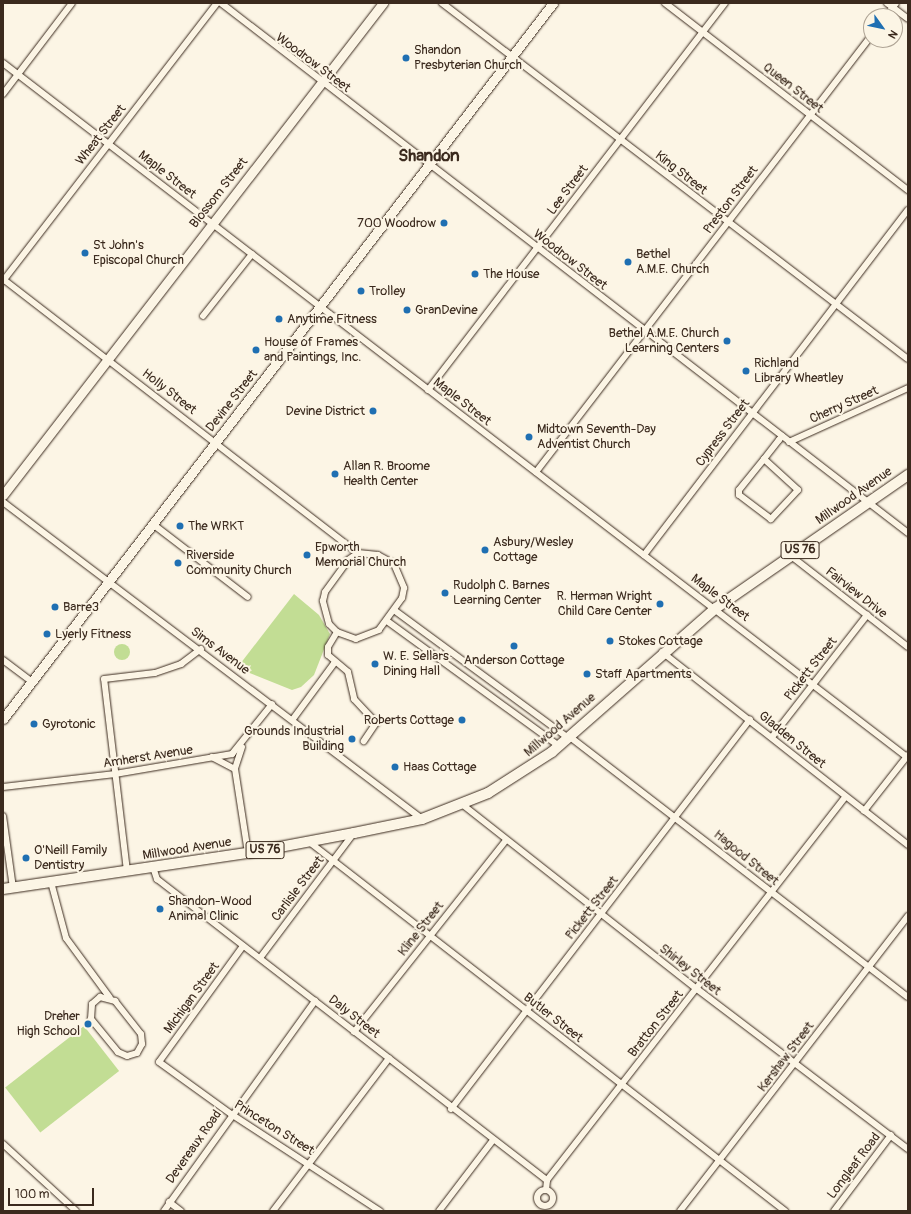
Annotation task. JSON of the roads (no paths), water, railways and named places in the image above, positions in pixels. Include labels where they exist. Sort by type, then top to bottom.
[{"type":"main road","name":"Blossom Street","points":[[3,495],[382,3]]},
{"type":"main road","name":"Devine Street","points":[[3,719],[108,582],[154,525],[553,3]]},
{"type":"main road","name":"Millwood Avenue","points":[[8,888],[248,853],[422,819],[463,805],[502,786],[559,746],[662,652],[716,608],[908,475]]},
{"type":"street","points":[[3,94],[72,3]]},
{"type":"street","name":"Wheat Street","points":[[3,280],[217,3]]},
{"type":"street","name":"Woodrow Street","points":[[221,3],[321,83],[908,533]]},
{"type":"street","name":"King Street","points":[[442,3],[835,305],[908,359]]},
{"type":"street","name":"Queen Street","points":[[665,3],[908,190]]},
{"type":"street","name":"Lee Street","points":[[428,390],[725,3]]},
{"type":"street","points":[[887,3],[894,5],[908,19]]},
{"type":"street","name":"Preston Street","points":[[536,472],[863,46]]},
{"type":"street","name":"Maple Street","points":[[3,63],[428,390],[716,608],[813,685],[908,757]]},
{"type":"street","name":"Cypress Street","points":[[644,555],[908,210]]},
{"type":"street","points":[[204,316],[252,254]]},
{"type":"street","name":"Holly Street","points":[[3,280],[108,359],[358,553]]},
{"type":"street","name":"Cherry Street","points":[[789,442],[908,388]]},
{"type":"street","points":[[764,459],[798,490],[771,520],[739,495],[764,459],[782,436]]},
{"type":"street","name":"Sims Avenue","points":[[3,502],[108,582],[201,649],[422,819]]},
{"type":"street","points":[[154,525],[248,597]]},
{"type":"street","points":[[358,553],[378,555],[398,569],[404,588],[394,610],[379,630],[364,638],[347,637],[337,632],[324,610],[326,592],[348,560],[358,553]]},
{"type":"street","name":"Fairview Drive","points":[[791,556],[908,647]]},
{"type":"street","name":"Hagood Street","points":[[394,610],[677,817],[772,894],[908,997]]},
{"type":"street","name":"Pickett Street","points":[[772,737],[867,615]]},
{"type":"street","points":[[387,621],[559,746]]},
{"type":"street","points":[[337,632],[328,647],[328,655],[334,662],[348,672],[354,699],[376,723],[364,741]]},
{"type":"street","points":[[127,871],[104,679],[155,672],[181,664],[201,649]]},
{"type":"street","name":"Gladden Street","points":[[662,652],[772,737],[845,797],[908,844]]},
{"type":"street","points":[[3,660],[32,682]]},
{"type":"street","points":[[293,719],[334,662]]},
{"type":"street","name":"Amherst Avenue","points":[[3,787],[115,774],[232,754],[243,744],[272,704]]},
{"type":"street","name":"Pickett Street","points":[[451,1109],[527,1012],[600,914],[677,817],[750,720]]},
{"type":"street","points":[[243,744],[235,769],[248,853]]},
{"type":"street","points":[[212,757],[235,769]]},
{"type":"street","points":[[864,811],[908,757]]},
{"type":"street","name":"Bratton Street","points":[[547,1180],[623,1086],[845,797]]},
{"type":"street","name":"Shirley Street","points":[[463,805],[697,989],[892,1135],[908,1149]]},
{"type":"street","points":[[3,816],[8,888]]},
{"type":"street","name":"Carlisle Street","points":[[260,958],[354,833]]},
{"type":"street","name":"Kline Street","points":[[354,1032],[506,840]]},
{"type":"street","name":"Butler Street","points":[[308,841],[784,1211]]},
{"type":"street","name":"Daly Street","points":[[153,867],[157,879],[389,1058],[451,1109],[547,1180]]},
{"type":"street","points":[[51,882],[66,938],[110,998],[141,1034],[141,1049],[132,1056],[118,1052],[91,1019],[90,1009],[95,999],[110,998]]},
{"type":"street","name":"Kershaw Street","points":[[680,1211],[908,916]]},
{"type":"street","name":"Michigan Street","points":[[159,1062],[243,946]]},
{"type":"street","name":"Devereaux Road","points":[[164,1211],[231,1114],[315,1001]]},
{"type":"street","points":[[274,1211],[389,1058]]},
{"type":"street","name":"Princeton Street","points":[[159,1062],[231,1114],[309,1163],[380,1211]]},
{"type":"street","name":"Longleaf Road","points":[[834,1211],[892,1135]]},
{"type":"street","points":[[439,1211],[493,1140]]},
{"type":"street","points":[[3,1144],[76,1211]]},
{"type":"street","points":[[546,1190],[547,1180]]},
{"type":"street","points":[[169,1202],[181,1211]]},
{"type":"place","name":"Shandon Presbyterian Church","points":[[406,58]]},
{"type":"place","name":"700 Woodrow","points":[[444,223]]},
{"type":"place","name":"St John's Episcopal Church","points":[[85,253]]},
{"type":"place","name":"Bethel A.M.E. Church","points":[[628,262]]},
{"type":"place","name":"The House","points":[[475,274]]},
{"type":"place","name":"Trolley","points":[[361,291]]},
{"type":"place","name":"GranDevine","points":[[407,310]]},
{"type":"place","name":"Anytime Fitness","points":[[279,319]]},
{"type":"place","name":"Bethel A.M.E. Church Learning Centers","points":[[727,341]]},
{"type":"place","name":"House of Frames and Paintings, Inc.","points":[[256,350]]},
{"type":"place","name":"Richland Library Wheatley","points":[[746,371]]},
{"type":"place","name":"Devine District","points":[[373,411]]},
{"type":"place","name":"Midtown Seventh-Day Adventist Church","points":[[529,437]]},
{"type":"place","name":"Allan R. Broome Health Center","points":[[335,474]]},
{"type":"place","name":"The WRKT","points":[[180,526]]},
{"type":"place","name":"Asbury/Wesley Cottage","points":[[485,550]]},
{"type":"place","name":"Epworth Memorial Church","points":[[307,555]]},
{"type":"place","name":"Riverside Community Church","points":[[178,563]]},
{"type":"place","name":"Rudolph C. Barnes Learning Center","points":[[445,593]]},
{"type":"place","name":"R. Herman Wright Child Care Center","points":[[660,604]]},
{"type":"place","name":"Barre3","points":[[55,607]]},
{"type":"place","name":"Lyerly Fitness","points":[[47,634]]},
{"type":"place","name":"Stokes Cottage","points":[[610,641]]},
{"type":"place","name":"Anderson Cottage","points":[[514,646]]},
{"type":"place","name":"W. E. Sellars Dining Hall","points":[[375,664]]},
{"type":"place","name":"Staff Apartments","points":[[587,674]]},
{"type":"place","name":"Roberts Cottage","points":[[462,720]]},
{"type":"place","name":"Gyrotonic","points":[[34,724]]},
{"type":"place","name":"Grounds Industrial Building","points":[[352,739]]},
{"type":"place","name":"Haas Cottage","points":[[395,767]]},
{"type":"place","name":"O'Neill Family Dentistry","points":[[26,858]]},
{"type":"place","name":"Shandon-Wood Animal Clinic","points":[[160,909]]},
{"type":"place","name":"Dreher High School","points":[[88,1024]]},
{"type":"district","name":"Shandon","points":[[429,156]]}]
